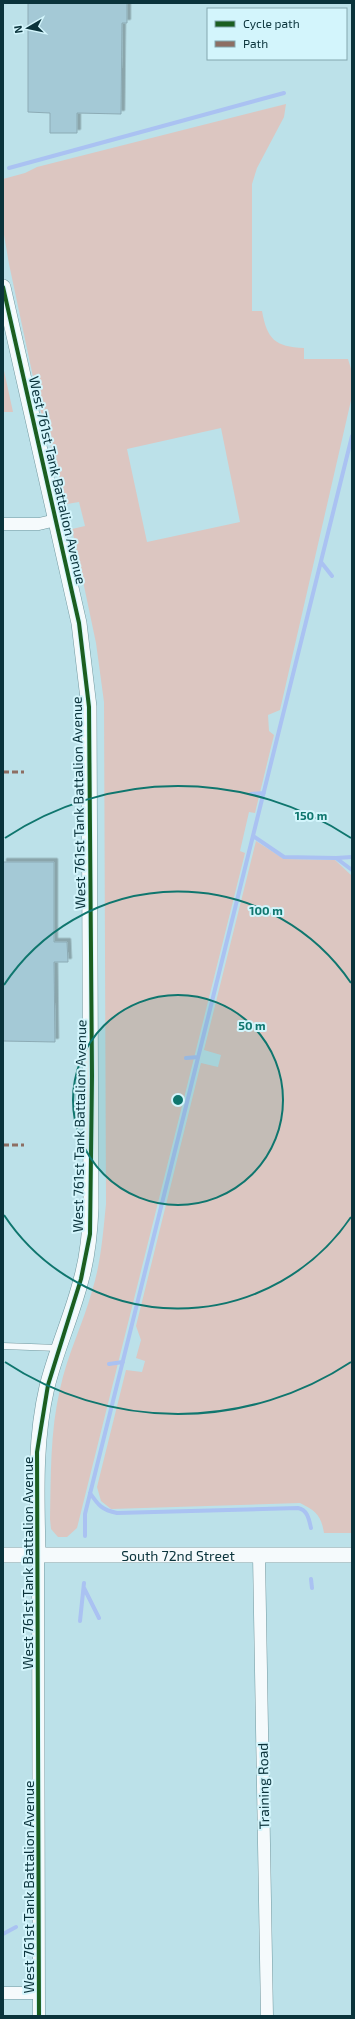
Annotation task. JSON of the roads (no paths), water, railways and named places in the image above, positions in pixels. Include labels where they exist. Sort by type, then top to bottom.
[{"type":"street","name":"West 761st Tank Battalion Avenue","points":[[3,287],[79,623],[89,707],[92,1060],[90,1234],[82,1280],[58,1348],[48,1385],[37,1452],[39,2016]]},
{"type":"street","points":[[3,524],[39,524],[56,520]]},
{"type":"street","name":"South 72nd Street","points":[[3,1555],[352,1555]]},
{"type":"street","name":"Training Road","points":[[259,1556],[267,2016]]},
{"type":"street","points":[[3,1993],[39,1993]]},
{"type":"lane","points":[[3,1346],[58,1348]]},
{"type":"waterway","points":[[9,168],[284,93]]},
{"type":"waterway","points":[[85,1536],[85,1514],[352,436]]},
{"type":"waterway","points":[[321,562],[332,576]]},
{"type":"waterway","points":[[251,794],[264,793]]},
{"type":"waterway","points":[[253,836],[284,857],[336,858],[352,870]]},
{"type":"waterway","points":[[336,858],[352,857]]},
{"type":"waterway","points":[[186,1058],[198,1057]]},
{"type":"waterway","points":[[109,1364],[123,1362]]},
{"type":"waterway","points":[[90,1493],[95,1501],[101,1506],[117,1513],[298,1508],[306,1513],[311,1528]]},
{"type":"waterway","points":[[311,1579],[312,1588]]},
{"type":"waterway","points":[[80,1621],[84,1583]]},
{"type":"waterway","points":[[84,1588],[99,1618]]},
{"type":"waterway","points":[[3,1934],[16,1927]]}]
